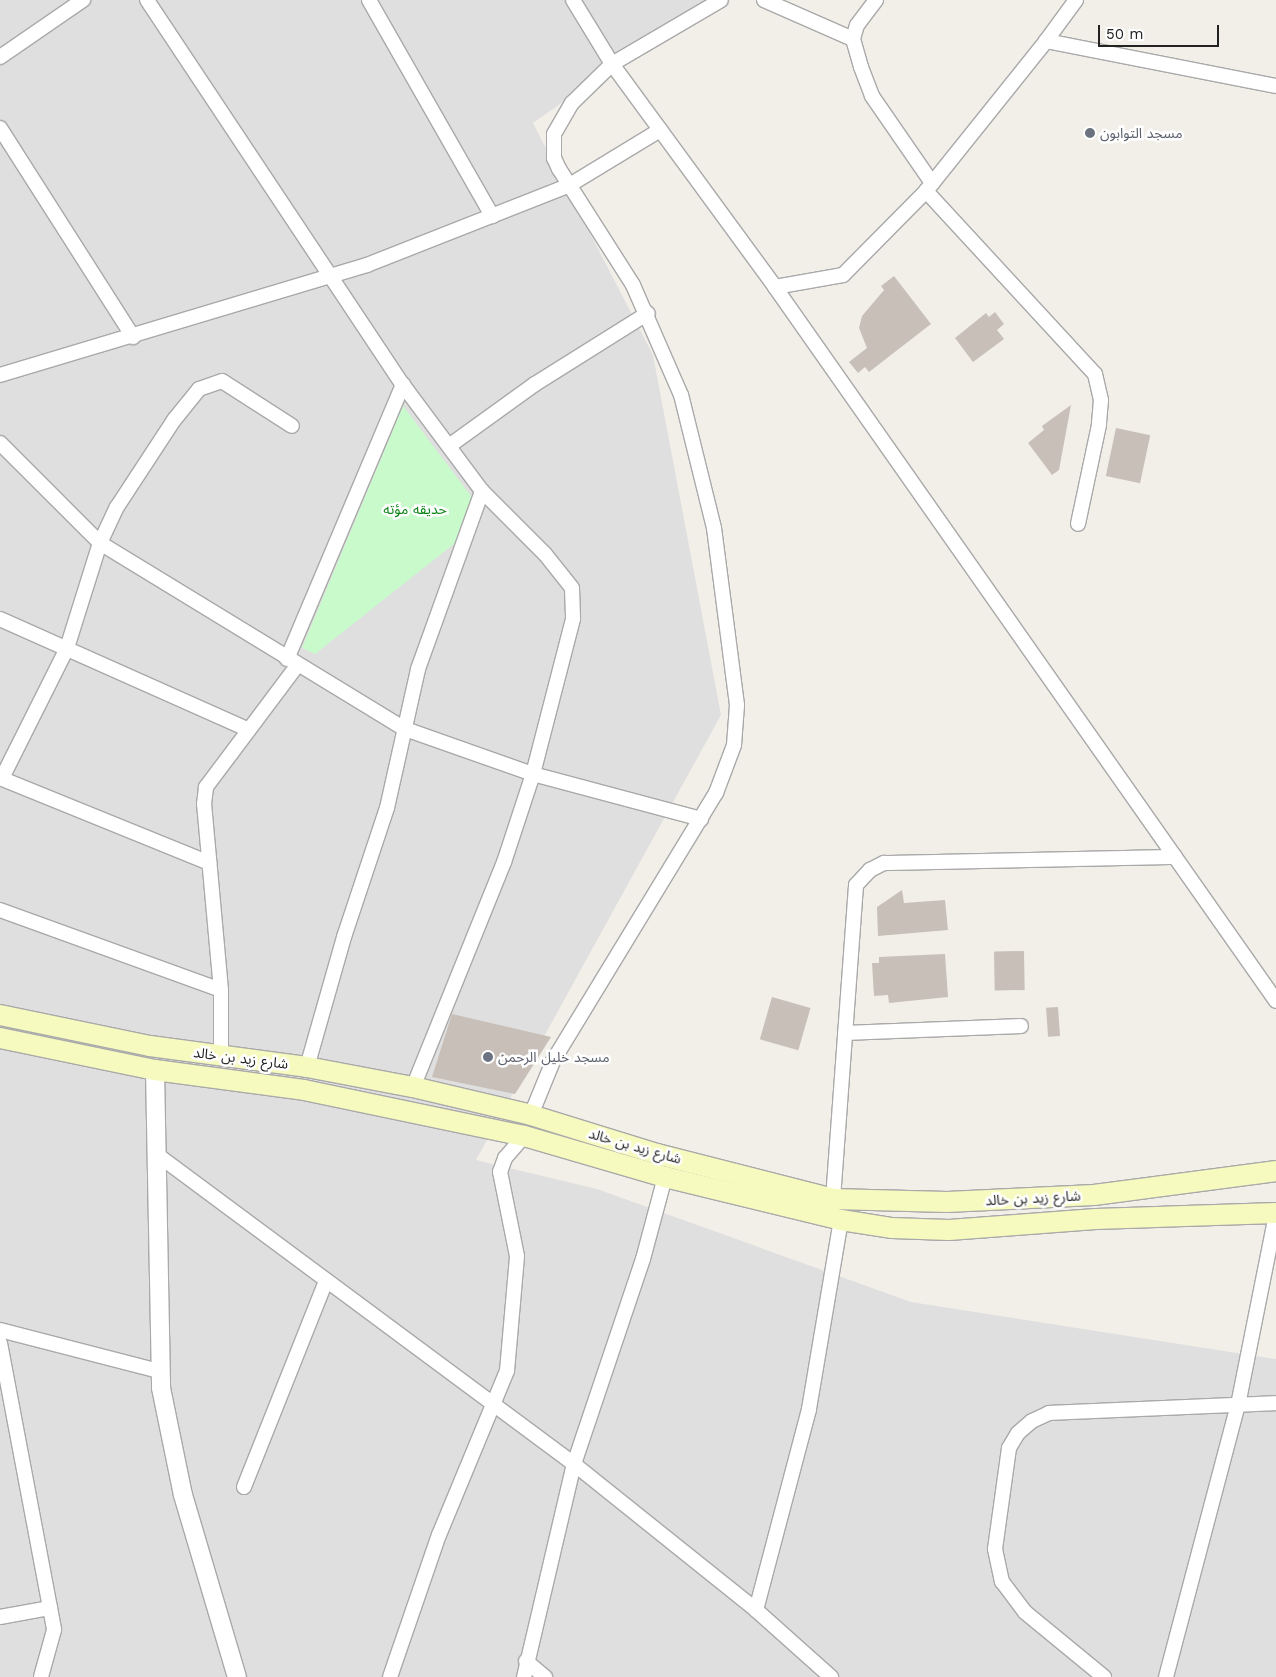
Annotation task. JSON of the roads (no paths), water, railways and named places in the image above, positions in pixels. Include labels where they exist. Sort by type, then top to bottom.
[{"type":"main road","name":"شارع زيد بن خالد","points":[[0,1015],[150,1046],[307,1067],[413,1087],[531,1115],[657,1154],[832,1199],[946,1202],[1094,1195],[1276,1171]]},
{"type":"main road","name":"شارع زيد بن خالد","points":[[0,1038],[155,1070],[304,1090],[524,1136],[665,1177],[841,1220],[892,1228],[949,1230],[1096,1219],[1276,1214]]},
{"type":"street","points":[[0,57],[83,0]]},
{"type":"street","points":[[147,0],[403,385],[482,491],[563,574],[574,596],[569,634],[533,774],[504,862],[413,1087]]},
{"type":"street","points":[[369,0],[492,216]]},
{"type":"street","points":[[573,0],[612,64],[775,288],[1276,1001]]},
{"type":"street","points":[[531,1115],[553,1061],[700,819],[727,769],[737,705],[714,528],[681,395],[648,313],[568,186],[554,158],[554,134],[572,103],[612,64],[721,0]]},
{"type":"street","points":[[764,0],[853,39]]},
{"type":"street","points":[[876,0],[857,25],[853,39],[872,96],[929,187],[1095,374],[1101,400],[1099,425],[1078,524]]},
{"type":"street","points":[[775,288],[843,276],[929,187],[1046,41],[1076,0]]},
{"type":"street","points":[[1046,41],[1276,86]]},
{"type":"street","points":[[0,128],[133,337]]},
{"type":"street","points":[[0,375],[133,337],[330,275],[492,216],[568,186],[660,130]]},
{"type":"street","points":[[449,446],[535,384],[648,313]]},
{"type":"street","points":[[209,863],[1,778],[67,648],[100,543],[117,507],[174,420],[206,385],[222,381],[292,426]]},
{"type":"street","points":[[221,1056],[221,990],[209,863],[206,787],[292,662],[403,385]]},
{"type":"street","points":[[0,443],[100,543],[292,662],[405,729],[533,774],[700,819]]},
{"type":"street","points":[[307,1067],[344,937],[387,808],[418,669],[482,491]]},
{"type":"street","points":[[0,619],[247,729]]},
{"type":"street","points":[[832,1199],[856,885],[870,870],[884,863],[1175,856]]},
{"type":"street","points":[[0,910],[221,990]]},
{"type":"street","points":[[845,1033],[1021,1026]]},
{"type":"street","points":[[155,1070],[160,1156],[159,1371],[176,1466],[237,1677]]},
{"type":"street","points":[[390,1677],[439,1535],[494,1405],[510,1358],[517,1273],[514,1239],[500,1172],[505,1158],[524,1136]]},
{"type":"street","points":[[160,1156],[574,1464],[756,1610],[831,1677]]},
{"type":"street","points":[[524,1677],[526,1661],[574,1464],[642,1259],[665,1177]]},
{"type":"street","points":[[1166,1677],[1238,1405],[1276,1214]]},
{"type":"street","points":[[756,1610],[809,1409],[841,1220]]},
{"type":"street","points":[[244,1487],[326,1281]]},
{"type":"street","points":[[0,1330],[159,1371]]},
{"type":"street","points":[[0,1343],[50,1608],[53,1645],[41,1677]]},
{"type":"street","points":[[1104,1677],[1024,1612],[1002,1582],[995,1549],[1009,1448],[1032,1420],[1049,1414],[1276,1403]]},
{"type":"street","points":[[0,1618],[50,1608]]},
{"type":"street","points":[[526,1661],[545,1677]]},
{"type":"place","name":"مسجد التوابون","points":[[1090,133]]},
{"type":"place","name":"مسجد خليل الرحمن","points":[[488,1057]]},
{"type":"park label","name":"حديقه مؤته","points":[[415,509]]}]
